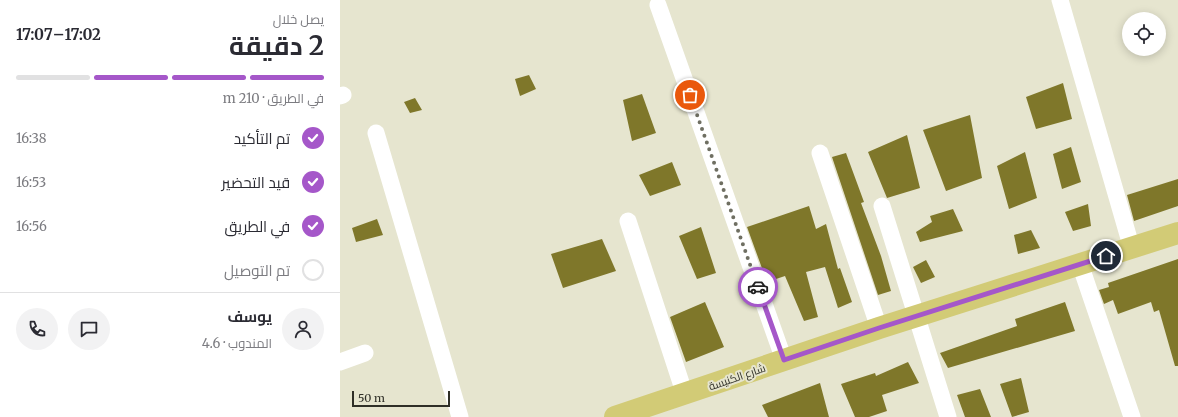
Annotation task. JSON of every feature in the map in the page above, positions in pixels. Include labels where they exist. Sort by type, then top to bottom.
[{"type":"main road","name":"شارع الكنيسة","points":[[615,417],[659,410],[685,395],[784,360],[879,328],[1132,249],[1178,233]]},
{"type":"street","points":[[1060,0],[1132,249]]},
{"type":"street","points":[[658,5],[784,360]]},
{"type":"street","points":[[376,133],[460,417]]},
{"type":"street","points":[[820,154],[879,328]]},
{"type":"street","points":[[882,206],[948,417]]},
{"type":"street","points":[[628,221],[685,395]]},
{"type":"street","points":[[1080,264],[1132,417]]},
{"type":"street","points":[[340,362],[365,353]]},
{"type":"building","points":[[529,75],[536,89],[520,96],[515,79]]},
{"type":"building","points":[[1063,83],[1072,119],[1036,129],[1026,97]]},
{"type":"building","points":[[642,94],[656,133],[632,141],[623,100]]},
{"type":"building","points":[[415,98],[422,110],[410,113],[404,102]]},
{"type":"building","points":[[970,115],[982,178],[946,191],[923,130]]},
{"type":"building","points":[[907,135],[920,188],[887,198],[868,152]]},
{"type":"building","points":[[1071,147],[1081,182],[1062,189],[1053,154]]},
{"type":"building","points":[[1025,152],[1037,198],[1009,209],[997,166]]},
{"type":"building","points":[[846,153],[864,202],[861,203],[881,256],[891,291],[878,295],[832,157]]},
{"type":"building","points":[[672,162],[681,185],[650,196],[639,175]]},
{"type":"building","points":[[1178,179],[1178,206],[1134,221],[1127,195]]},
{"type":"building","points":[[1088,204],[1091,226],[1073,231],[1065,212]]},
{"type":"building","points":[[809,206],[816,229],[826,224],[838,269],[840,268],[852,302],[838,308],[825,267],[806,272],[818,317],[804,321],[785,276],[767,282],[747,227]]},
{"type":"building","points":[[953,209],[963,231],[920,242],[916,232],[932,222],[930,216]]},
{"type":"building","points":[[377,219],[383,235],[356,242],[352,228]]},
{"type":"building","points":[[701,227],[716,273],[697,279],[679,236]]},
{"type":"building","points":[[1031,230],[1040,248],[1018,254],[1014,235]]},
{"type":"building","points":[[602,239],[616,271],[563,288],[551,254]]},
{"type":"building","points":[[1178,259],[1178,366],[1175,366],[1159,310],[1154,312],[1151,302],[1118,314],[1113,300],[1104,304],[1099,290],[1109,287],[1108,283]]},
{"type":"building","points":[[926,260],[935,277],[921,283],[913,267]]},
{"type":"building","points":[[705,302],[724,347],[686,362],[670,317]]},
{"type":"building","points":[[1065,302],[1075,331],[948,368],[940,353],[1017,326],[1015,319]]},
{"type":"building","points":[[908,362],[919,383],[882,395],[887,411],[869,417],[855,417],[841,384],[875,373],[876,376]]},
{"type":"building","points":[[1021,378],[1029,412],[1012,417],[1000,384]]},
{"type":"building","points":[[820,383],[829,417],[768,417],[762,405]]},
{"type":"building","points":[[980,389],[991,417],[965,417],[957,395]]},
{"type":"way so far","points":[[690,95],[758,287]]},
{"type":"route","points":[[758,287],[784,360],[879,328],[1106,256]]}]
